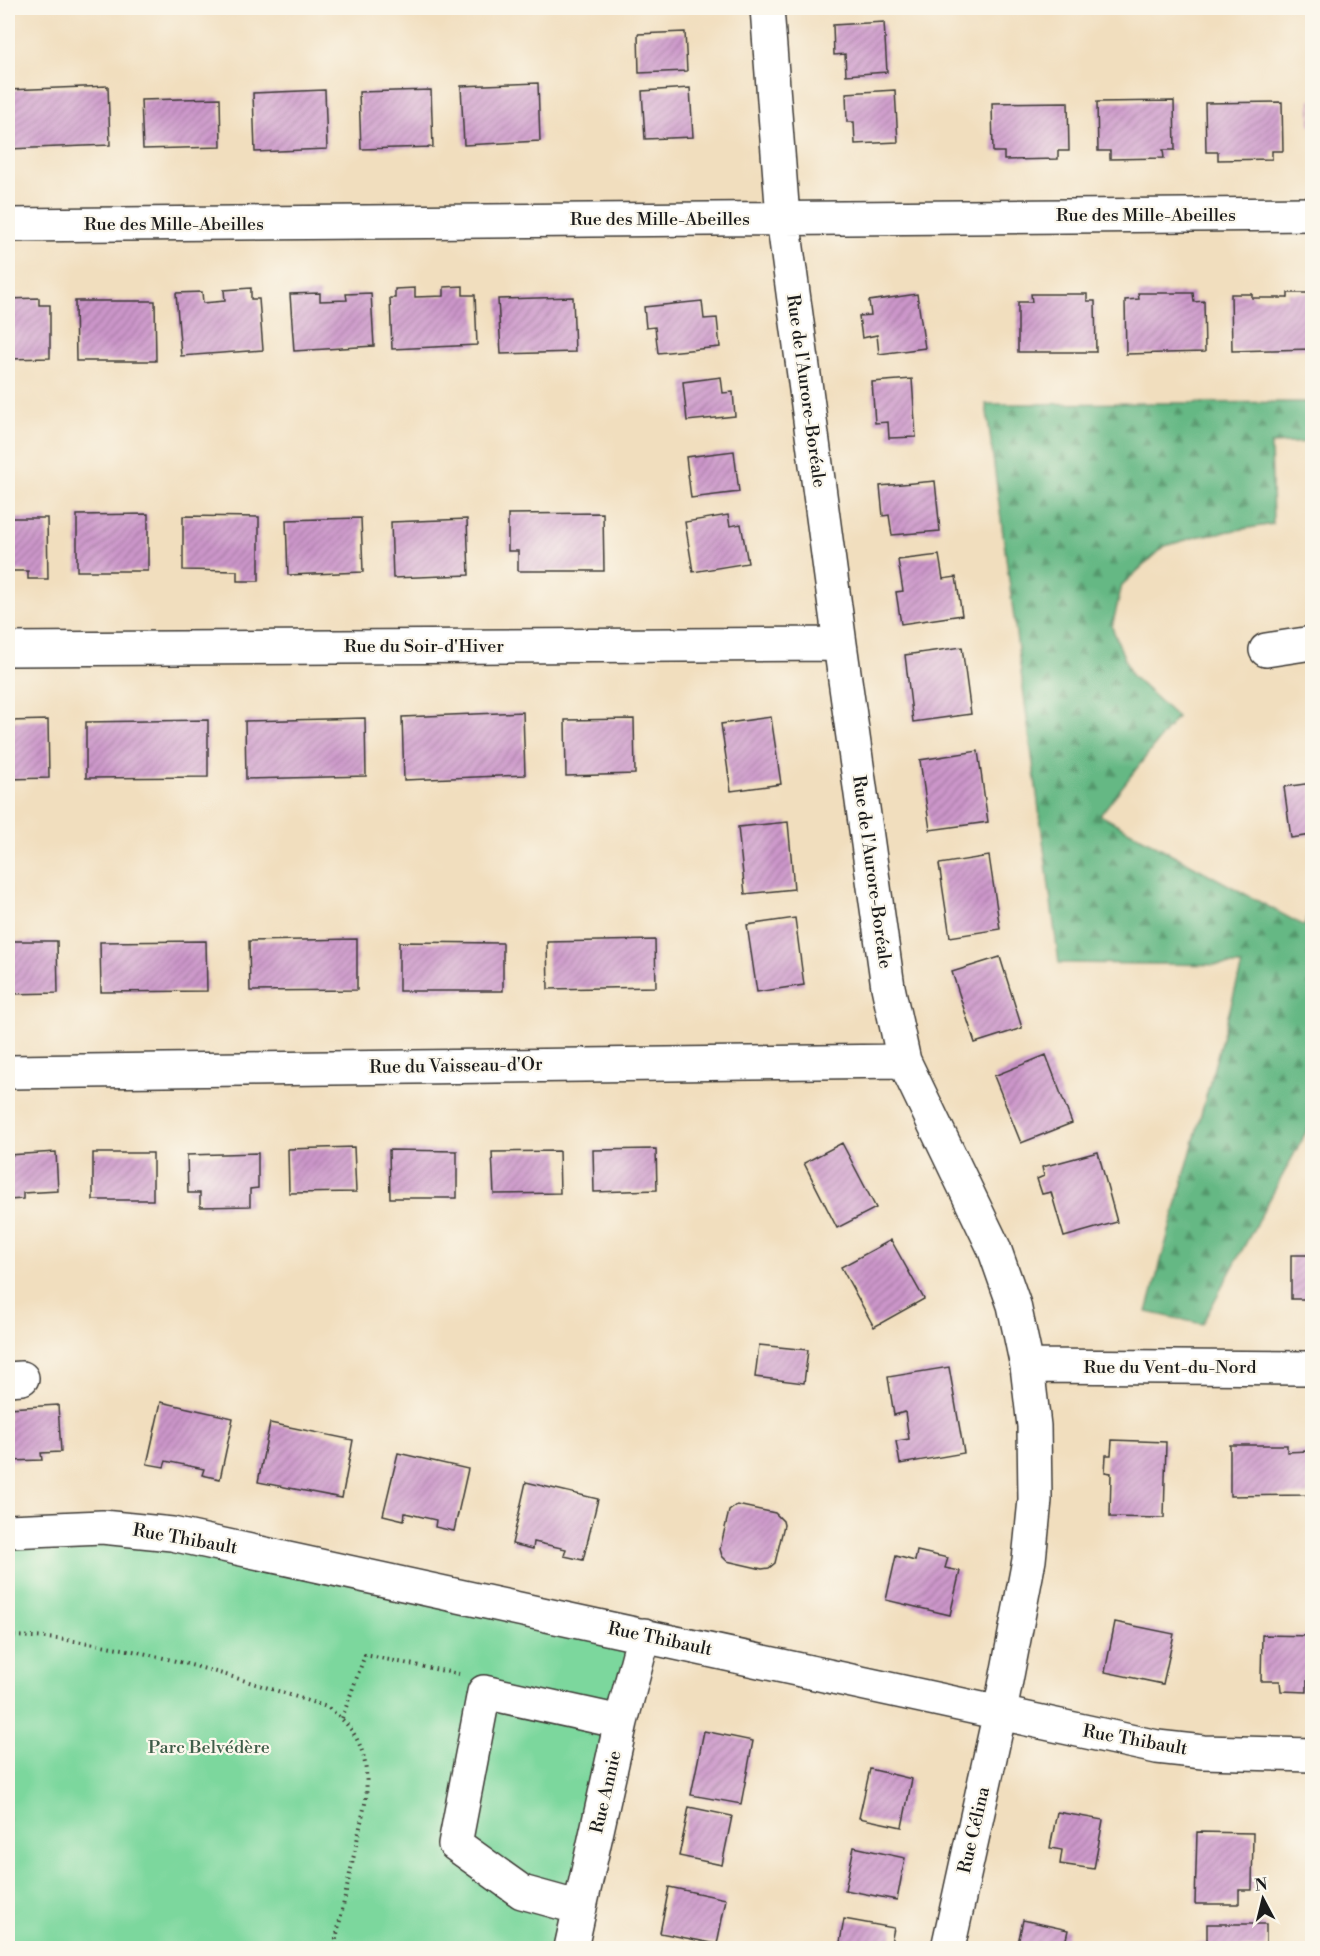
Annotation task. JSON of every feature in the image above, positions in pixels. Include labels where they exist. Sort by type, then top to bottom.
[{"type":"street","name":"Rue de l'Aurore-Boréale","points":[[767,8],[783,218],[888,987],[904,1061],[994,1248],[1014,1305],[1027,1366],[1034,1426],[1035,1500],[1029,1560],[1000,1712]]},
{"type":"street","name":"Rue des Mille-Abeilles","points":[[8,225],[1312,214]]},
{"type":"street","points":[[1266,650],[1312,643]]},
{"type":"street","name":"Rue du Soir-d'Hiver","points":[[8,649],[840,644]]},
{"type":"street","name":"Rue du Vaisseau-d'Or","points":[[8,1072],[904,1061]]},
{"type":"street","name":"Rue du Vent-du-Nord","points":[[1027,1366],[1312,1368]]},
{"type":"street","name":"Rue Thibault","points":[[8,1531],[102,1527],[172,1534],[1157,1747],[1203,1752],[1312,1755]]},
{"type":"street","name":"Rue Annie","points":[[571,1948],[621,1722],[644,1635]]},
{"type":"street","points":[[580,1908],[522,1892],[455,1844],[484,1692],[621,1722]]},
{"type":"street","name":"Rue Célina","points":[[948,1948],[1000,1712]]},
{"type":"path","points":[[8,1636],[85,1642],[151,1654],[216,1671],[316,1703],[327,1707],[342,1718],[355,1733],[366,1761],[368,1778],[366,1799],[334,1948]]},
{"type":"path","points":[[342,1718],[365,1656],[456,1672],[484,1692]]},
{"type":"green space","points":[[1312,402],[1312,442],[1271,444],[1273,524],[1200,536],[1165,546],[1122,585],[1112,627],[1131,675],[1177,717],[1100,815],[1304,926],[1312,902],[1312,1121],[1202,1324],[1147,1312],[1242,965],[1059,963],[986,404]]},
{"type":"green space","name":"Parc Belvédère","points":[[67,1527],[644,1635],[571,1948],[8,1948],[8,1531]]},
{"type":"building","points":[[884,22],[887,72],[846,75],[845,54],[834,55],[833,25]]},
{"type":"building","points":[[685,32],[687,71],[639,73],[638,34]]},
{"type":"building","points":[[538,83],[540,141],[464,145],[461,86]]},
{"type":"building","points":[[108,86],[110,145],[8,149],[8,90]]},
{"type":"building","points":[[690,88],[693,137],[645,139],[642,91]]},
{"type":"building","points":[[325,90],[327,149],[255,152],[253,93]]},
{"type":"building","points":[[431,90],[433,147],[361,149],[359,92]]},
{"type":"building","points":[[895,90],[898,142],[855,144],[854,122],[847,122],[846,93]]},
{"type":"building","points":[[220,98],[221,147],[143,149],[141,100]]},
{"type":"building","points":[[1310,99],[1312,99],[1312,126],[1310,126]]},
{"type":"building","points":[[1174,101],[1175,150],[1163,150],[1164,158],[1110,159],[1110,151],[1098,151],[1097,102]]},
{"type":"building","points":[[1068,102],[1069,151],[1058,151],[1058,159],[1004,160],[1004,152],[993,152],[992,103]]},
{"type":"building","points":[[1282,102],[1283,151],[1272,151],[1272,159],[1218,160],[1218,152],[1206,152],[1205,103]]},
{"type":"building","points":[[463,286],[463,295],[475,295],[477,345],[392,349],[390,298],[395,298],[395,289],[415,288],[415,297],[444,296],[444,287]]},
{"type":"building","points":[[251,288],[251,299],[259,299],[263,350],[181,356],[176,293],[202,292],[203,303],[225,301],[224,290]]},
{"type":"building","points":[[320,293],[320,301],[347,300],[346,294],[371,293],[374,346],[294,351],[290,294]]},
{"type":"building","points":[[1138,293],[1193,293],[1194,302],[1204,301],[1205,352],[1126,354],[1125,300],[1139,299]]},
{"type":"building","points":[[1288,293],[1312,293],[1312,349],[1232,351],[1231,294],[1252,294],[1252,298],[1288,298]]},
{"type":"building","points":[[917,294],[925,348],[879,354],[877,335],[862,338],[859,316],[871,315],[869,301]]},
{"type":"building","points":[[1031,294],[1087,294],[1087,301],[1095,301],[1096,352],[1018,352],[1018,302],[1032,302]]},
{"type":"building","points":[[573,297],[575,352],[501,354],[498,299]]},
{"type":"building","points":[[39,298],[39,305],[50,305],[50,358],[8,359],[8,299]]},
{"type":"building","points":[[75,301],[155,301],[156,361],[76,361]]},
{"type":"building","points":[[702,301],[704,319],[717,318],[720,347],[658,353],[655,327],[646,328],[644,307]]},
{"type":"building","points":[[721,377],[723,393],[733,392],[735,416],[687,421],[683,382]]},
{"type":"building","points":[[912,379],[916,437],[889,438],[888,422],[875,423],[872,382]]},
{"type":"building","points":[[734,451],[739,492],[691,498],[686,457]]},
{"type":"building","points":[[935,481],[940,531],[892,535],[889,515],[883,516],[880,486]]},
{"type":"building","points":[[603,513],[604,571],[518,571],[518,551],[508,551],[508,514]]},
{"type":"building","points":[[148,514],[148,571],[77,571],[77,515]]},
{"type":"building","points":[[728,515],[730,526],[741,524],[748,563],[693,572],[685,522]]},
{"type":"building","points":[[183,516],[259,517],[259,581],[237,581],[237,571],[183,570]]},
{"type":"building","points":[[8,518],[47,518],[48,579],[28,579],[28,571],[8,571]]},
{"type":"building","points":[[361,518],[363,572],[288,575],[286,520]]},
{"type":"building","points":[[467,519],[469,575],[393,578],[391,522]]},
{"type":"building","points":[[939,555],[943,579],[956,577],[962,615],[901,624],[896,592],[903,591],[898,560]]},
{"type":"building","points":[[962,647],[971,714],[913,722],[905,655]]},
{"type":"building","points":[[523,712],[525,775],[404,780],[402,717]]},
{"type":"building","points":[[771,717],[781,784],[731,791],[721,724]]},
{"type":"building","points":[[365,718],[366,776],[246,779],[245,721]]},
{"type":"building","points":[[634,719],[635,774],[566,776],[565,720]]},
{"type":"building","points":[[48,720],[49,778],[8,779],[8,721]]},
{"type":"building","points":[[208,720],[208,777],[86,778],[86,722]]},
{"type":"building","points":[[978,751],[988,822],[930,830],[920,760]]},
{"type":"building","points":[[1312,783],[1312,835],[1291,838],[1284,787]]},
{"type":"building","points":[[788,822],[794,889],[745,894],[738,827]]},
{"type":"building","points":[[989,856],[1000,929],[950,937],[939,864]]},
{"type":"building","points":[[795,918],[804,985],[757,992],[747,925]]},
{"type":"building","points":[[357,939],[357,990],[250,991],[249,941]]},
{"type":"building","points":[[655,940],[656,987],[548,989],[547,942]]},
{"type":"building","points":[[8,941],[57,941],[58,993],[8,994]]},
{"type":"building","points":[[206,941],[207,991],[101,992],[100,942]]},
{"type":"building","points":[[399,942],[503,943],[503,991],[399,991]]},
{"type":"building","points":[[1000,957],[1022,1028],[975,1043],[952,972]]},
{"type":"building","points":[[1046,1055],[1072,1123],[1021,1143],[994,1076]]},
{"type":"building","points":[[842,1143],[876,1208],[837,1228],[804,1163]]},
{"type":"building","points":[[354,1147],[356,1192],[289,1193],[288,1149]]},
{"type":"building","points":[[656,1149],[657,1190],[594,1192],[593,1150]]},
{"type":"building","points":[[389,1150],[457,1151],[457,1198],[390,1198]]},
{"type":"building","points":[[559,1151],[560,1193],[494,1194],[492,1152]]},
{"type":"building","points":[[56,1152],[58,1191],[23,1193],[23,1199],[8,1200],[8,1155]]},
{"type":"building","points":[[1098,1152],[1117,1222],[1064,1237],[1051,1192],[1042,1194],[1037,1179],[1044,1176],[1042,1167]]},
{"type":"building","points":[[93,1153],[153,1153],[153,1200],[93,1200]]},
{"type":"building","points":[[258,1153],[258,1188],[250,1189],[250,1206],[200,1207],[200,1193],[188,1193],[187,1155]]},
{"type":"building","points":[[891,1240],[924,1299],[874,1327],[841,1267]]},
{"type":"building","points":[[1291,1255],[1312,1255],[1312,1299],[1291,1299]]},
{"type":"building","points":[[759,1345],[808,1350],[804,1383],[755,1377]]},
{"type":"building","points":[[949,1367],[964,1453],[900,1464],[896,1441],[909,1439],[905,1412],[894,1415],[888,1377]]},
{"type":"building","points":[[161,1402],[233,1418],[220,1479],[202,1475],[204,1469],[166,1461],[164,1467],[147,1464]]},
{"type":"building","points":[[58,1405],[61,1452],[41,1453],[42,1460],[9,1461],[8,1408]]},
{"type":"building","points":[[270,1423],[353,1440],[342,1498],[258,1482]]},
{"type":"building","points":[[1112,1440],[1166,1442],[1164,1518],[1110,1517],[1111,1473],[1105,1472],[1106,1455],[1111,1455]]},
{"type":"building","points":[[1230,1445],[1287,1445],[1287,1452],[1308,1451],[1308,1495],[1230,1496]]},
{"type":"building","points":[[398,1453],[468,1469],[454,1531],[435,1527],[436,1520],[405,1513],[404,1520],[383,1515]]},
{"type":"building","points":[[526,1482],[598,1499],[583,1560],[564,1556],[566,1549],[534,1542],[533,1549],[512,1544]]},
{"type":"building","points":[[737,1505],[775,1513],[783,1521],[775,1563],[769,1568],[762,1569],[727,1561],[722,1556],[720,1549],[729,1511]]},
{"type":"building","points":[[917,1551],[948,1558],[945,1568],[960,1571],[950,1615],[886,1600],[896,1556],[915,1561]]},
{"type":"building","points":[[1115,1622],[1174,1634],[1163,1684],[1105,1672]]},
{"type":"building","points":[[1262,1635],[1312,1636],[1312,1682],[1307,1681],[1307,1692],[1281,1691],[1280,1681],[1261,1681]]},
{"type":"building","points":[[704,1731],[753,1741],[741,1804],[691,1795]]},
{"type":"building","points":[[870,1769],[912,1779],[902,1827],[859,1818]]},
{"type":"building","points":[[689,1807],[732,1816],[722,1865],[679,1856]]},
{"type":"building","points":[[1057,1812],[1103,1820],[1094,1869],[1060,1864],[1062,1850],[1050,1848]]},
{"type":"building","points":[[1197,1832],[1253,1833],[1252,1890],[1239,1890],[1239,1904],[1195,1904]]},
{"type":"building","points":[[854,1847],[905,1858],[897,1900],[845,1890]]},
{"type":"building","points":[[669,1887],[726,1899],[717,1944],[660,1933]]},
{"type":"building","points":[[844,1919],[894,1928],[890,1948],[839,1948]]},
{"type":"building","points":[[1023,1920],[1068,1930],[1064,1948],[1017,1948]]},
{"type":"building","points":[[1207,1924],[1266,1924],[1266,1948],[1187,1948],[1187,1943],[1207,1943]]}]
